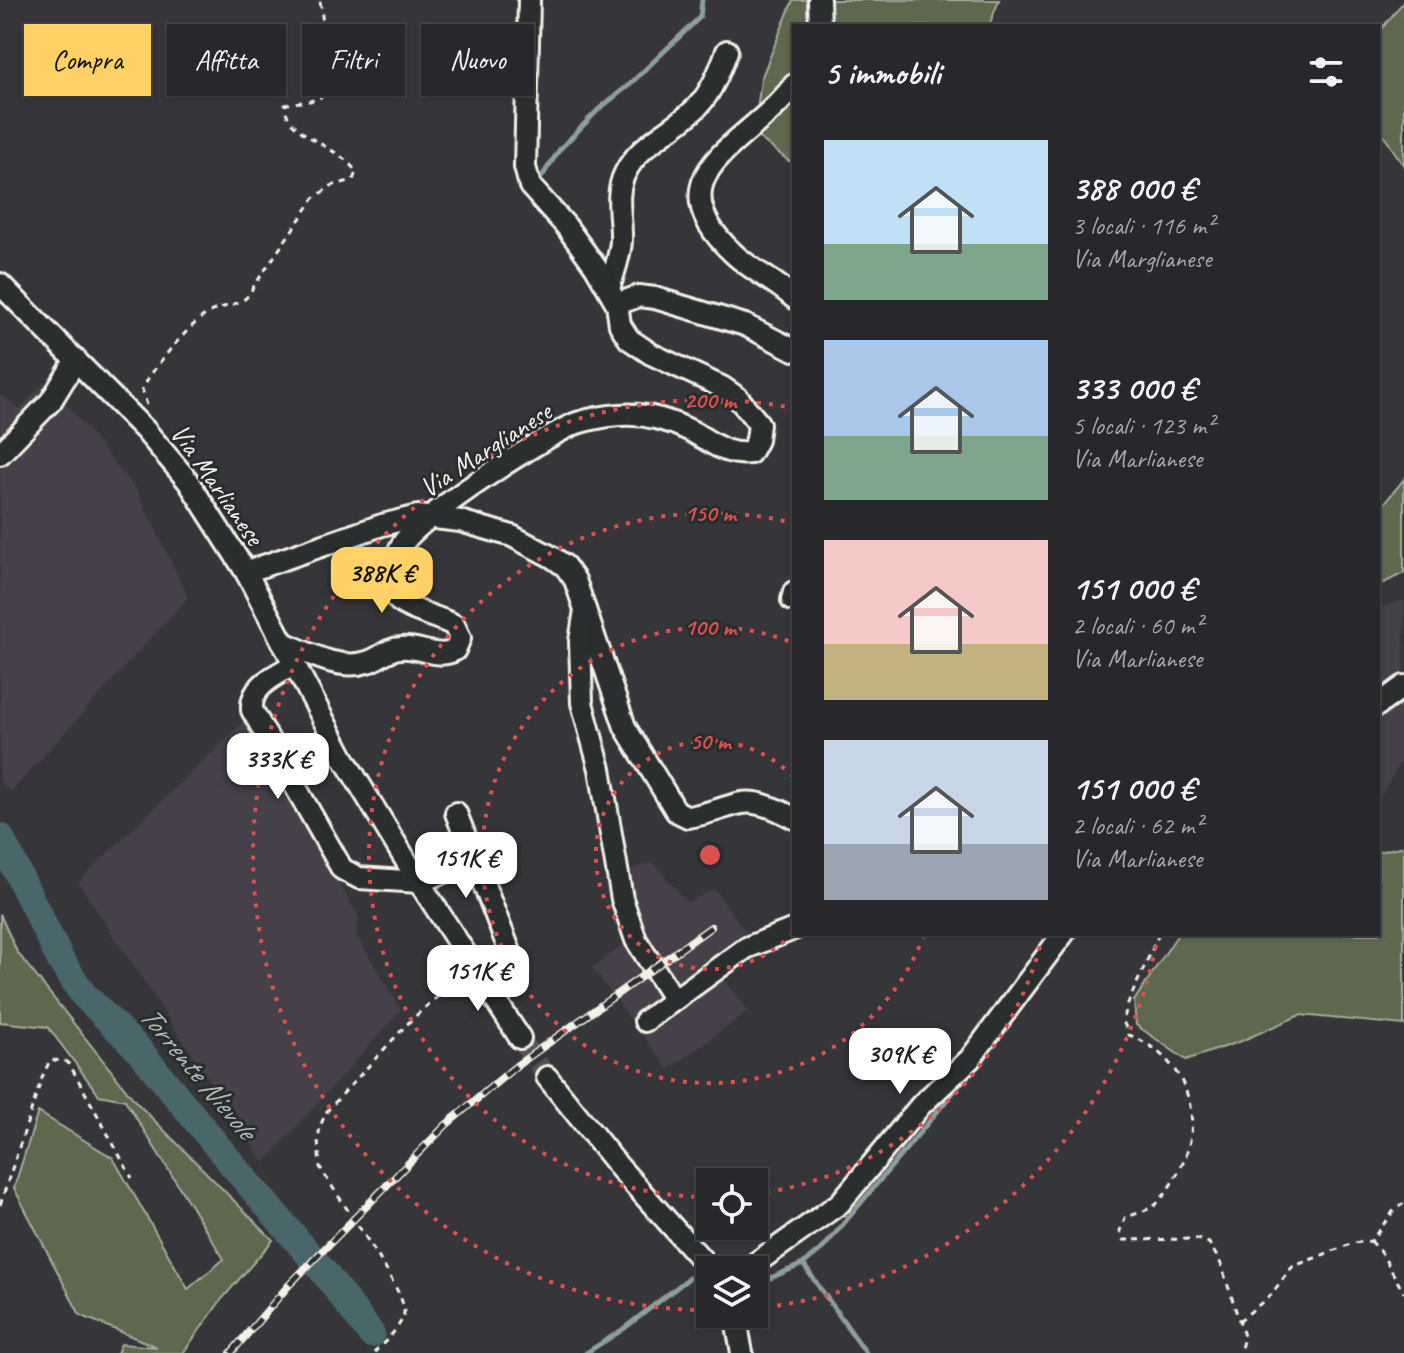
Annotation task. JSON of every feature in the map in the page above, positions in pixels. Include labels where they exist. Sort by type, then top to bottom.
[{"type":"street","name":"Via Marglianese","points":[[284,643],[344,664],[367,662],[395,648],[444,654],[455,650],[460,638],[454,625],[399,602],[394,592],[400,547],[430,517],[547,438],[578,423],[639,414],[662,419],[735,454],[750,453],[757,440],[759,424],[738,398],[722,387],[651,354],[629,339],[620,325],[613,297],[566,226],[528,181],[525,167],[529,0]]},
{"type":"street","points":[[819,0],[820,24]]},
{"type":"street","points":[[727,51],[717,76],[699,106],[647,146],[624,173],[619,189],[621,245],[613,297],[655,298],[745,325],[792,349]]},
{"type":"street","points":[[792,88],[743,133],[705,174],[699,188],[700,210],[731,251],[792,297]]},
{"type":"street","name":"Via Marlianese","points":[[0,284],[145,430],[188,481],[246,572],[343,757],[520,1038]]},
{"type":"street","points":[[0,454],[51,401],[76,360]]},
{"type":"street","points":[[51,401],[92,376]]},
{"type":"street","points":[[246,572],[401,519],[430,517],[490,529],[535,547],[565,566],[575,580],[625,727],[676,811],[688,817],[746,801],[772,807],[792,817]]},
{"type":"street","points":[[586,606],[580,641],[582,703],[600,769],[622,899],[636,940],[674,1000]]},
{"type":"street","points":[[295,664],[260,687],[252,701],[252,710],[339,865],[359,878],[419,882],[474,860]]},
{"type":"street","points":[[1380,704],[1404,686]]},
{"type":"street","points":[[456,813],[517,970]]},
{"type":"street","points":[[645,1021],[746,948],[792,930]]},
{"type":"street","points":[[768,1256],[795,1232],[840,1203],[921,1105],[970,1059],[1062,936]]},
{"type":"street","points":[[547,1077],[619,1167],[698,1256]]},
{"type":"street","points":[[738,1328],[742,1353]]},
{"type":"path","points":[[145,430],[148,410],[142,389],[150,374],[206,315],[234,306],[246,298],[320,192],[353,180],[356,172],[349,161],[300,130],[285,113],[285,105],[315,101],[326,96],[331,86],[320,0]]},
{"type":"path","points":[[1158,936],[1123,1021],[1129,1035],[1150,1043],[1176,1070],[1192,1108],[1188,1157],[1154,1206],[1125,1218],[1120,1231],[1124,1240],[1198,1239],[1209,1243],[1221,1264],[1244,1336],[1240,1353]]},
{"type":"path","points":[[374,1353],[401,1321],[404,1305],[400,1293],[320,1167],[317,1157],[320,1126],[339,1096],[390,1040],[473,965]]},
{"type":"path","points":[[0,1205],[50,1060],[65,1061],[70,1065],[132,1178]]},
{"type":"path","points":[[1239,1321],[1270,1296],[1292,1267],[1353,1243],[1371,1241],[1395,1209],[1404,1203]]},
{"type":"path","points":[[1371,1241],[1381,1252],[1404,1293]]},
{"type":"shaded area","points":[[44,382],[72,411],[137,491],[188,597],[11,792],[0,782],[0,395],[20,409]]},
{"type":"shaded area","points":[[1404,600],[1404,757],[1380,797],[1380,607]]},
{"type":"shaded area","points":[[244,721],[359,917],[357,936],[401,1010],[264,1163],[78,882]]},
{"type":"shaded area","points":[[653,862],[687,903],[714,888],[758,950],[721,975],[748,1011],[669,1070],[592,968],[624,944],[613,922],[606,878]]},
{"type":"green space","points":[[793,0],[999,0],[990,24],[792,24],[792,162],[754,134],[761,79]]},
{"type":"green space","points":[[1404,1],[1404,166],[1380,130],[1380,31]]},
{"type":"green space","points":[[1404,479],[1404,573],[1380,585],[1380,509]]},
{"type":"green space","points":[[1404,846],[1404,1025],[1300,1015],[1239,1042],[1186,1060],[1136,1025],[1134,1001],[1177,936],[1380,936],[1380,852]]},
{"type":"green space","points":[[0,914],[17,952],[136,1102],[273,1240],[222,1299],[183,1353],[117,1353],[121,1344],[157,1347],[80,1315],[14,1188],[38,1112],[113,1158],[188,1289],[224,1259],[125,1100],[99,1095],[48,1027],[0,1022]]},
{"type":"waterway","points":[[539,181],[560,149],[599,109],[629,85],[700,17],[702,0]]},
{"type":"waterway","name":"Torrente Nievole","points":[[0,837],[60,959],[83,994],[139,1050],[323,1271],[371,1334]]},
{"type":"waterway","points":[[1065,948],[1075,936]]},
{"type":"waterway","points":[[768,1279],[803,1264],[824,1247],[972,1070]]},
{"type":"waterway","points":[[803,1264],[866,1353]]},
{"type":"waterway","points":[[586,1353],[622,1330],[689,1278],[696,1277]]},
{"type":"tunnel","points":[[520,1038],[547,1077]]},
{"type":"railway","points":[[231,1353],[289,1285],[446,1125],[516,1066],[711,927]]}]
